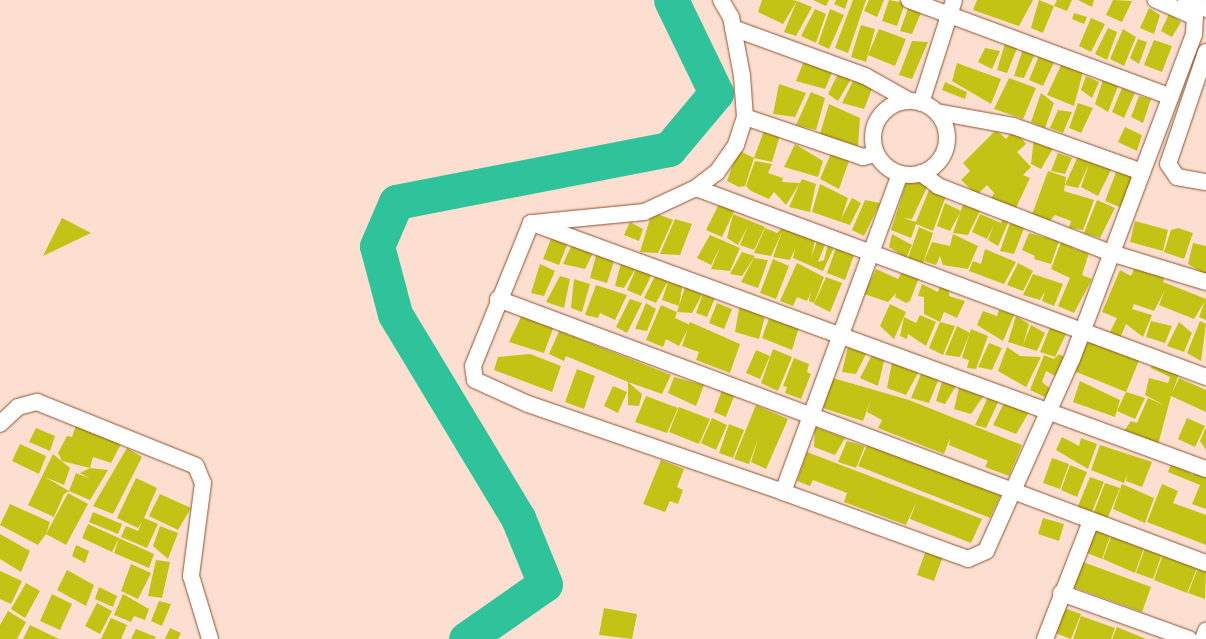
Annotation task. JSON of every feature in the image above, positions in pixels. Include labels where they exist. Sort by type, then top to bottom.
[{"type":"street","points":[[531,222],[644,212],[696,188],[717,172],[736,145],[745,117],[732,23],[721,0]]},
{"type":"street","points":[[732,23],[738,0]]},
{"type":"street","points":[[909,0],[951,7],[1172,97]]},
{"type":"street","points":[[531,222],[498,299],[473,366],[475,380],[481,386],[974,559],[986,551],[1050,412],[1172,97],[1194,34],[1195,17],[1156,0]]},
{"type":"street","points":[[1186,0],[1206,9]]},
{"type":"street","points":[[915,102],[951,7]]},
{"type":"street","points":[[732,23],[865,76],[937,112],[1013,126],[1142,172]]},
{"type":"street","points":[[1206,52],[1202,78],[1168,164],[1177,176],[1206,182]]},
{"type":"street","points":[[915,102],[888,106],[878,118],[872,133],[876,154],[900,174],[921,173],[944,152],[947,132],[937,112]]},
{"type":"street","points":[[745,117],[863,157],[876,154]]},
{"type":"street","points":[[921,173],[938,186],[1111,253],[1206,282]]},
{"type":"street","points":[[783,492],[839,333],[900,174]]},
{"type":"street","points":[[696,188],[869,255],[1083,329],[1206,377]]},
{"type":"street","points":[[531,222],[839,333],[1206,469]]},
{"type":"street","points":[[498,299],[1206,563]]},
{"type":"street","points":[[0,424],[18,407],[37,402],[196,466],[203,483],[191,576],[210,639]]},
{"type":"street","points":[[1045,639],[1061,593],[1091,520]]},
{"type":"street","points":[[1061,593],[1189,639]]},
{"type":"street","points":[[1203,639],[1206,632]]},
{"type":"building","points":[[762,0],[797,1],[783,24],[758,12]]},
{"type":"building","points":[[813,0],[829,0],[826,6]]},
{"type":"building","points":[[836,0],[848,0],[845,9],[834,4]]},
{"type":"building","points":[[853,0],[866,0],[848,53],[835,48]]},
{"type":"building","points":[[869,0],[884,0],[877,17],[864,11]]},
{"type":"building","points":[[889,0],[905,3],[897,26],[882,21]]},
{"type":"building","points":[[977,0],[1033,0],[1019,26],[973,10]]},
{"type":"building","points":[[1039,0],[1054,6],[1043,33],[1031,28]]},
{"type":"building","points":[[1057,0],[1072,0],[1067,11],[1054,6]]},
{"type":"building","points":[[1078,0],[1094,0],[1092,7]]},
{"type":"building","points":[[1113,0],[1132,1],[1122,22],[1106,15]]},
{"type":"building","points":[[797,1],[812,7],[796,36],[784,32]]},
{"type":"building","points":[[910,3],[923,8],[912,34],[900,31]]},
{"type":"building","points":[[1149,8],[1160,15],[1154,34],[1140,28]]},
{"type":"building","points":[[815,9],[826,14],[816,43],[801,36]]},
{"type":"building","points":[[830,9],[844,15],[829,49],[818,44]]},
{"type":"building","points":[[1074,13],[1087,17],[1084,24],[1072,19]]},
{"type":"building","points":[[1169,14],[1181,22],[1172,37],[1161,31]]},
{"type":"building","points":[[1091,18],[1105,24],[1091,52],[1079,46]]},
{"type":"building","points":[[861,25],[875,29],[866,62],[851,57]]},
{"type":"building","points":[[1108,28],[1117,32],[1107,60],[1095,54]]},
{"type":"building","points":[[879,29],[906,39],[895,66],[868,55]]},
{"type":"building","points":[[1123,29],[1136,37],[1124,66],[1110,59]]},
{"type":"building","points":[[1138,39],[1147,42],[1139,64],[1130,58]]},
{"type":"building","points":[[1006,40],[1018,46],[1007,73],[997,70]]},
{"type":"building","points":[[1154,40],[1172,46],[1162,72],[1144,65]]},
{"type":"building","points":[[912,41],[928,42],[912,79],[899,75]]},
{"type":"building","points":[[1024,46],[1037,49],[1024,78],[1014,76]]},
{"type":"building","points":[[985,48],[1000,51],[992,69],[978,62]]},
{"type":"building","points":[[1041,51],[1056,58],[1043,86],[1029,80]]},
{"type":"building","points":[[806,56],[833,71],[825,89],[796,81]]},
{"type":"building","points":[[1064,59],[1084,68],[1074,106],[1047,95]]},
{"type":"building","points":[[957,63],[1001,79],[991,104],[952,81]]},
{"type":"building","points":[[839,72],[851,79],[838,101],[828,94]]},
{"type":"building","points":[[1086,76],[1099,82],[1092,98],[1081,90]]},
{"type":"building","points":[[855,77],[874,84],[864,109],[842,103]]},
{"type":"building","points":[[1009,78],[1036,88],[1023,119],[994,109]]},
{"type":"building","points":[[1103,80],[1118,86],[1108,112],[1095,104]]},
{"type":"building","points":[[945,82],[967,92],[965,99],[942,90]]},
{"type":"building","points":[[779,84],[806,93],[795,117],[773,114]]},
{"type":"building","points":[[1122,88],[1135,93],[1124,118],[1112,112]]},
{"type":"building","points":[[811,92],[825,98],[816,130],[796,125]]},
{"type":"building","points":[[1041,93],[1054,103],[1045,128],[1031,122]]},
{"type":"building","points":[[1139,96],[1151,99],[1143,123],[1131,117]]},
{"type":"building","points":[[1078,103],[1093,108],[1081,133],[1069,128]]},
{"type":"building","points":[[829,104],[860,118],[858,146],[820,134]]},
{"type":"building","points":[[1058,110],[1072,112],[1063,133],[1050,128]]},
{"type":"building","points":[[1125,127],[1142,135],[1137,151],[1118,142]]},
{"type":"building","points":[[765,128],[780,135],[772,162],[754,158]]},
{"type":"building","points":[[1014,129],[1026,144],[1017,152],[1031,167],[1023,175],[1030,178],[1015,210],[991,199],[994,193],[987,185],[977,195],[961,180],[970,171],[963,163],[996,130],[1006,139]]},
{"type":"building","points":[[1034,137],[1055,145],[1041,169],[1031,164]]},
{"type":"building","points":[[795,144],[823,161],[818,177],[784,167]]},
{"type":"building","points":[[738,150],[754,158],[745,186],[739,187],[727,181]]},
{"type":"building","points":[[832,151],[850,158],[839,189],[820,179]]},
{"type":"building","points":[[1058,153],[1072,158],[1065,174],[1051,171]]},
{"type":"building","points":[[1079,154],[1114,164],[1098,196],[1081,187],[1089,164],[1078,188],[1065,185]]},
{"type":"building","points":[[755,161],[772,164],[768,173],[783,178],[782,182],[800,183],[786,205],[774,192],[769,199],[751,191],[746,186]]},
{"type":"building","points":[[1118,167],[1134,175],[1122,208],[1105,201]]},
{"type":"building","points":[[1048,171],[1066,177],[1064,191],[1094,200],[1083,230],[1069,228],[1071,221],[1055,215],[1048,223],[1031,217]]},
{"type":"building","points":[[908,177],[929,183],[912,219],[903,218],[916,222],[929,190],[946,196],[933,231],[916,224],[911,238],[891,230]]},
{"type":"building","points":[[802,179],[816,184],[810,212],[789,207]]},
{"type":"building","points":[[820,184],[848,198],[841,219],[852,198],[861,203],[850,225],[812,212]]},
{"type":"building","points":[[965,199],[982,207],[968,235],[953,233]]},
{"type":"building","points":[[865,200],[880,203],[864,236],[852,230]]},
{"type":"building","points":[[1097,200],[1115,208],[1100,238],[1084,233]]},
{"type":"building","points":[[720,202],[735,209],[722,237],[706,230]]},
{"type":"building","points":[[945,203],[961,211],[950,231],[937,226]]},
{"type":"building","points":[[652,212],[673,220],[658,253],[640,252]]},
{"type":"building","points":[[733,214],[765,227],[754,250],[740,245],[748,226],[738,245],[727,238]]},
{"type":"building","points":[[980,214],[1001,223],[1005,214],[1011,216],[998,246],[988,240],[994,225],[987,239],[972,232]]},
{"type":"building","points":[[62,218],[91,233],[43,256]]},
{"type":"building","points":[[675,219],[692,224],[680,255],[660,254]]},
{"type":"building","points":[[1135,221],[1168,230],[1163,251],[1130,242]]},
{"type":"building","points":[[630,222],[643,229],[639,241],[624,235]]},
{"type":"building","points":[[1010,223],[1024,228],[1014,254],[1000,251]]},
{"type":"building","points":[[785,225],[815,241],[811,258],[817,241],[826,242],[818,262],[824,260],[828,245],[835,245],[823,271],[793,258],[795,249],[790,260],[773,257],[782,232],[771,256],[754,253],[765,228],[777,233]]},
{"type":"building","points":[[919,227],[933,233],[923,263],[908,258]]},
{"type":"building","points":[[1178,228],[1193,233],[1184,259],[1164,252],[1171,230]]},
{"type":"building","points":[[1029,233],[1059,241],[1051,264],[1034,259],[1035,256],[1022,250]]},
{"type":"building","points":[[892,234],[912,245],[906,258],[889,247]]},
{"type":"building","points":[[953,234],[978,246],[968,269],[943,265],[940,256],[936,265],[924,261],[932,242],[950,246]]},
{"type":"building","points":[[710,235],[740,248],[730,271],[711,269],[721,245],[711,265],[697,258]]},
{"type":"building","points":[[552,236],[569,240],[559,265],[543,259]]},
{"type":"building","points":[[1063,237],[1074,249],[1089,253],[1082,275],[1092,279],[1074,313],[1058,306],[1070,278],[1051,269]]},
{"type":"building","points":[[574,240],[595,249],[585,269],[563,264]]},
{"type":"building","points":[[1193,243],[1206,246],[1206,275],[1188,264]]},
{"type":"building","points":[[836,248],[854,255],[845,280],[827,273]]},
{"type":"building","points":[[985,249],[1016,262],[1004,284],[969,271],[973,261],[981,264]]},
{"type":"building","points":[[597,252],[615,258],[607,283],[590,278]]},
{"type":"building","points":[[742,252],[755,256],[742,276],[730,274]]},
{"type":"building","points":[[754,258],[768,260],[758,288],[741,282]]},
{"type":"building","points":[[622,259],[638,264],[624,288],[615,286]]},
{"type":"building","points":[[773,259],[789,266],[776,299],[760,293]]},
{"type":"building","points":[[797,263],[824,277],[814,303],[809,301],[811,292],[807,301],[797,297],[793,306],[780,301]]},
{"type":"building","points":[[1018,263],[1033,271],[1023,291],[1007,285]]},
{"type":"building","points":[[540,264],[555,271],[544,296],[531,293]]},
{"type":"building","points":[[638,264],[654,270],[641,296],[627,290]]},
{"type":"building","points":[[1136,264],[1165,274],[1163,282],[1206,299],[1206,320],[1199,317],[1205,301],[1194,319],[1159,305],[1165,290],[1154,311],[1134,304],[1132,309],[1152,315],[1143,337],[1126,324],[1120,338],[1110,332],[1117,318],[1102,312],[1120,270],[1131,276]]},
{"type":"building","points":[[876,269],[898,279],[903,270],[920,275],[910,301],[906,303],[895,297],[896,293],[888,302],[864,294]]},
{"type":"building","points":[[656,274],[683,282],[679,306],[662,300],[669,279],[656,303],[644,298]]},
{"type":"building","points":[[1033,274],[1063,284],[1054,306],[1042,301],[1045,291],[1040,300],[1023,295]]},
{"type":"building","points":[[560,276],[570,279],[564,308],[546,302]]},
{"type":"building","points":[[826,277],[842,283],[830,312],[814,304]]},
{"type":"building","points":[[574,279],[590,284],[582,312],[571,308]]},
{"type":"building","points":[[941,282],[950,285],[949,296],[965,301],[957,318],[944,312],[940,322],[924,314],[924,297],[918,296],[922,284],[938,292]]},
{"type":"building","points":[[686,284],[704,291],[692,313],[677,312]]},
{"type":"building","points":[[596,285],[627,295],[615,320],[600,313],[598,318],[585,315]]},
{"type":"building","points":[[704,291],[716,295],[707,317],[696,313]]},
{"type":"building","points":[[630,299],[642,303],[627,333],[616,327]]},
{"type":"building","points":[[646,303],[656,309],[647,331],[635,329]]},
{"type":"building","points":[[717,303],[732,309],[724,329],[709,323]]},
{"type":"building","points":[[740,303],[765,316],[759,339],[735,332]]},
{"type":"building","points":[[890,304],[906,312],[894,339],[880,326]]},
{"type":"building","points":[[661,305],[677,312],[675,318],[690,325],[679,346],[666,339],[663,347],[646,340]]},
{"type":"building","points":[[999,310],[1014,315],[1003,341],[977,325],[983,311],[997,316]]},
{"type":"building","points":[[771,313],[800,324],[792,350],[762,338]]},
{"type":"building","points":[[522,315],[554,326],[544,353],[509,342]]},
{"type":"building","points":[[920,315],[936,322],[926,346],[908,334],[907,339],[900,336],[904,317],[916,323]]},
{"type":"building","points":[[1016,316],[1029,324],[1023,345],[1031,325],[1045,333],[1037,351],[1008,342]]},
{"type":"building","points":[[1151,321],[1172,326],[1165,343],[1146,337]]},
{"type":"building","points":[[1200,321],[1206,324],[1201,361],[1187,353]]},
{"type":"building","points":[[690,322],[740,344],[730,373],[696,360],[699,352],[682,346]]},
{"type":"building","points":[[940,322],[955,326],[943,355],[929,348]]},
{"type":"building","points":[[1179,322],[1192,333],[1184,352],[1167,346]]},
{"type":"building","points":[[1051,325],[1067,332],[1055,357],[1040,352]]},
{"type":"building","points":[[957,326],[970,333],[960,357],[945,355]]},
{"type":"building","points":[[971,329],[988,336],[976,369],[967,368],[969,360],[962,358]]},
{"type":"building","points":[[559,331],[671,375],[662,394],[566,356],[564,361],[549,354]]},
{"type":"building","points":[[1089,335],[1141,356],[1126,392],[1074,371]]},
{"type":"building","points":[[849,342],[868,350],[856,374],[842,372]]},
{"type":"building","points":[[989,343],[1002,348],[992,370],[978,367]]},
{"type":"building","points":[[1007,347],[1020,356],[1041,357],[1026,387],[998,371]]},
{"type":"building","points":[[773,349],[792,357],[778,391],[761,383]]},
{"type":"building","points":[[756,350],[770,356],[760,379],[746,373]]},
{"type":"building","points":[[530,354],[561,366],[552,392],[494,370],[498,357]]},
{"type":"building","points":[[1059,354],[1064,357],[1055,376],[1046,371],[1042,382],[1052,390],[1051,400],[1030,390],[1044,355],[1054,359]]},
{"type":"building","points":[[872,355],[885,357],[878,386],[860,378]]},
{"type":"building","points":[[893,357],[919,371],[906,395],[887,388]]},
{"type":"building","points":[[794,358],[809,364],[807,372],[811,374],[801,399],[785,393],[787,387],[783,386]]},
{"type":"building","points":[[1154,360],[1179,374],[1172,393],[1179,378],[1206,390],[1206,412],[1171,396],[1158,445],[1124,431],[1131,421],[1137,423],[1148,398],[1164,405],[1145,395],[1149,378],[1168,383],[1170,377],[1151,368]]},
{"type":"building","points":[[924,367],[939,378],[929,403],[911,398]]},
{"type":"building","points":[[577,369],[595,376],[584,409],[565,402]]},
{"type":"building","points":[[674,377],[704,385],[696,406],[668,393]]},
{"type":"building","points":[[833,378],[909,400],[1022,445],[1009,476],[985,467],[988,461],[949,445],[950,438],[944,454],[878,428],[882,420],[867,412],[871,399],[863,421],[823,408]]},
{"type":"building","points":[[943,379],[956,386],[945,404],[936,401]]},
{"type":"building","points":[[1080,381],[1120,400],[1115,417],[1073,402]]},
{"type":"building","points":[[628,382],[642,394],[639,406],[628,405]]},
{"type":"building","points":[[960,384],[985,394],[971,414],[954,409]]},
{"type":"building","points":[[613,386],[627,392],[618,413],[604,406]]},
{"type":"building","points":[[723,387],[734,396],[726,417],[714,412]]},
{"type":"building","points":[[1126,392],[1145,398],[1135,419],[1117,411]]},
{"type":"building","points":[[989,395],[1001,396],[986,428],[975,425]]},
{"type":"building","points":[[646,396],[678,408],[667,433],[635,422]]},
{"type":"building","points":[[1006,399],[1031,409],[1016,434],[993,425]]},
{"type":"building","points":[[756,405],[788,419],[766,469],[751,462],[759,436],[749,464],[734,459]]},
{"type":"building","points":[[679,407],[710,419],[699,444],[669,432]]},
{"type":"building","points":[[712,418],[727,425],[716,450],[701,443]]},
{"type":"building","points":[[1187,418],[1205,426],[1195,447],[1178,439]]},
{"type":"building","points":[[729,424],[744,430],[733,458],[719,453]]},
{"type":"building","points":[[76,425],[121,444],[111,463],[93,457],[90,468],[62,461],[58,453],[67,436],[72,437]]},
{"type":"building","points":[[815,427],[845,438],[835,455],[814,447]]},
{"type":"building","points":[[1206,427],[1206,450],[1200,441]]},
{"type":"building","points":[[36,428],[55,436],[50,451],[29,442]]},
{"type":"building","points":[[1062,437],[1079,446],[1081,438],[1097,444],[1088,469],[1056,450]]},
{"type":"building","points":[[847,441],[865,446],[856,468],[838,462]]},
{"type":"building","points":[[868,443],[1001,494],[990,518],[858,466]]},
{"type":"building","points":[[20,444],[46,456],[39,474],[12,461]]},
{"type":"building","points":[[1100,445],[1152,462],[1142,487],[1126,481],[1127,475],[1124,483],[1091,470]]},
{"type":"building","points":[[127,448],[142,457],[113,514],[93,506]]},
{"type":"building","points":[[807,452],[982,519],[971,543],[910,519],[917,500],[906,525],[844,502],[847,493],[813,480],[810,486],[797,481]]},
{"type":"building","points":[[53,454],[70,468],[64,485],[45,477],[69,491],[64,494],[54,517],[28,505]]},
{"type":"building","points":[[1052,458],[1069,464],[1060,489],[1043,483]]},
{"type":"building","points":[[661,460],[684,469],[677,487],[683,490],[678,504],[670,501],[665,512],[643,504]]},
{"type":"building","points":[[1172,461],[1193,475],[1196,467],[1206,471],[1206,509],[1192,504],[1200,485],[1168,472]]},
{"type":"building","points":[[1070,465],[1087,472],[1077,497],[1061,490]]},
{"type":"building","points":[[90,468],[108,470],[90,500],[69,491],[76,473],[91,479],[80,473]]},
{"type":"building","points":[[1090,477],[1104,482],[1090,517],[1076,511]]},
{"type":"building","points":[[136,478],[157,488],[144,518],[158,524],[147,548],[121,537],[126,526],[138,531],[142,522],[138,528],[117,518]]},
{"type":"building","points":[[1105,483],[1120,488],[1106,522],[1092,517]]},
{"type":"building","points":[[1122,484],[1154,498],[1145,523],[1113,509]]},
{"type":"building","points":[[1162,484],[1178,491],[1173,503],[1206,515],[1206,545],[1147,522]]},
{"type":"building","points":[[68,493],[88,504],[66,545],[46,534]]},
{"type":"building","points":[[160,494],[191,508],[178,530],[149,516]]},
{"type":"building","points":[[10,504],[50,522],[46,534],[38,545],[0,525]]},
{"type":"building","points":[[93,512],[122,524],[118,534],[89,522]]},
{"type":"building","points":[[1043,518],[1064,524],[1059,541],[1038,534]]},
{"type":"building","points":[[88,524],[119,538],[112,552],[82,538]]},
{"type":"building","points":[[160,526],[178,533],[168,559],[153,546]]},
{"type":"building","points":[[1094,527],[1111,534],[1102,559],[1085,552]]},
{"type":"building","points":[[0,534],[30,551],[21,572],[0,559]]},
{"type":"building","points":[[1112,534],[1144,548],[1135,573],[1103,559]]},
{"type":"building","points":[[119,538],[154,554],[149,568],[114,553]]},
{"type":"building","points":[[76,545],[89,551],[85,563],[72,556]]},
{"type":"building","points":[[1145,548],[1162,554],[1153,579],[1136,573]]},
{"type":"building","points":[[926,550],[943,556],[934,581],[917,575]]},
{"type":"building","points":[[1163,554],[1197,568],[1187,593],[1154,580]]},
{"type":"building","points":[[156,560],[170,562],[162,598],[148,596]]},
{"type":"building","points":[[1083,562],[1151,587],[1142,612],[1073,587]]},
{"type":"building","points":[[131,564],[151,573],[138,599],[121,591]]},
{"type":"building","points":[[1198,568],[1206,571],[1205,599],[1188,593]]},
{"type":"building","points":[[67,570],[94,585],[86,606],[57,590]]},
{"type":"building","points":[[0,571],[22,581],[11,604],[0,599]]},
{"type":"building","points":[[26,583],[40,591],[25,618],[11,609]]},
{"type":"building","points":[[99,587],[117,596],[113,607],[95,599]]},
{"type":"building","points":[[52,594],[72,604],[60,630],[40,621]]},
{"type":"building","points":[[123,594],[149,609],[145,620],[134,616],[131,622],[114,615]]},
{"type":"building","points":[[159,601],[171,604],[162,626],[151,621]]},
{"type":"building","points":[[97,603],[112,611],[100,634],[85,626]]},
{"type":"building","points":[[604,608],[637,614],[632,639],[599,635]]},
{"type":"building","points":[[1064,608],[1081,614],[1071,639],[1055,633]]},
{"type":"building","points":[[8,611],[26,622],[17,639],[0,639],[0,625]]},
{"type":"building","points":[[1081,616],[1115,628],[1111,639],[1073,639]]},
{"type":"building","points":[[111,618],[127,625],[121,639],[101,639]]},
{"type":"building","points":[[30,625],[59,639],[23,639]]},
{"type":"building","points":[[1117,627],[1146,639],[1112,639]]},
{"type":"building","points":[[170,628],[181,633],[178,639],[165,639]]},
{"type":"building","points":[[136,629],[156,637],[155,639],[131,639]]},
{"type":"waterway","points":[[466,639],[545,584],[518,518],[395,314],[377,246],[396,202],[669,149],[716,93],[671,0]]}]
